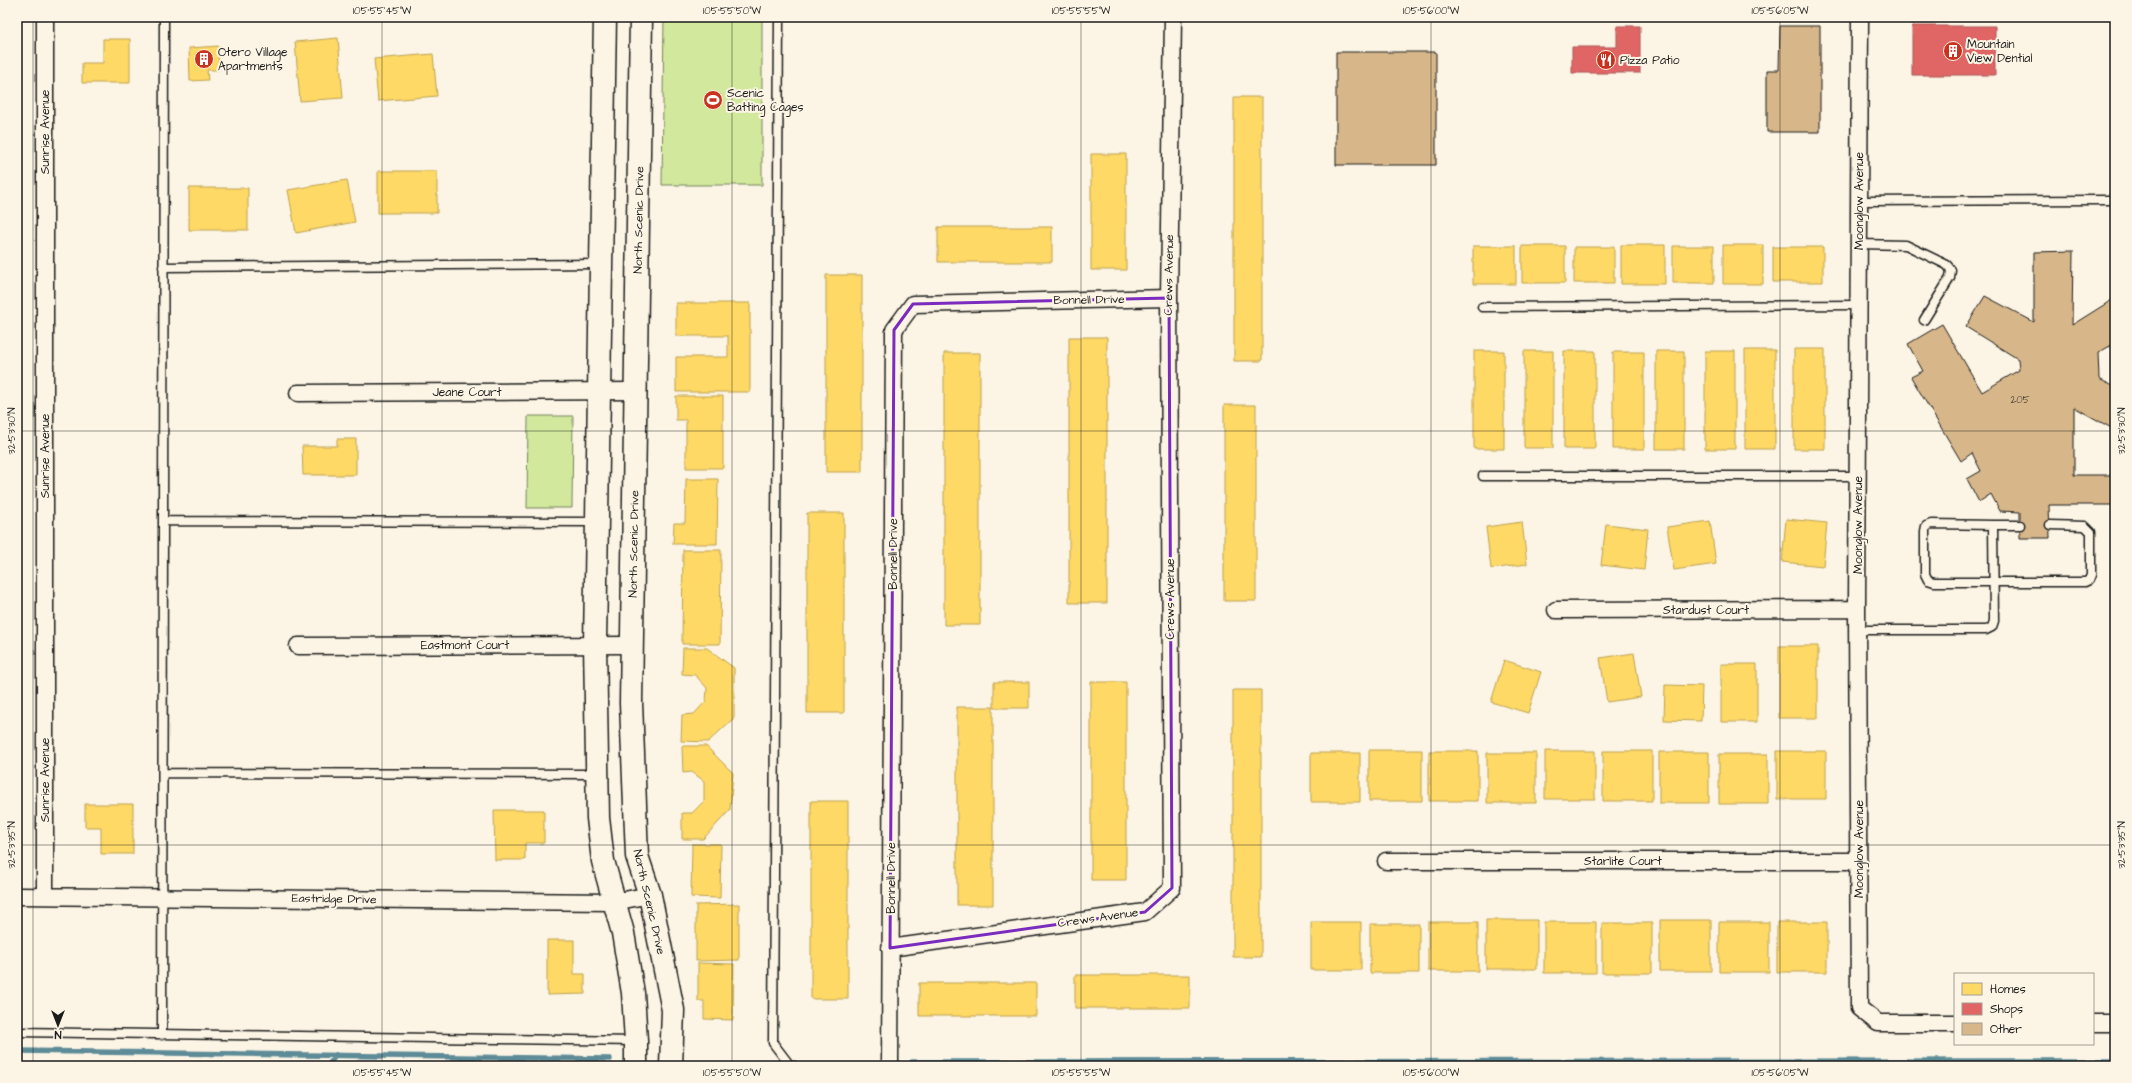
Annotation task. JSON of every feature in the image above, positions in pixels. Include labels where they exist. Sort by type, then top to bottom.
[{"type":"main road","points":[[605,17],[595,644],[598,818],[603,861],[623,933],[633,993],[636,1066]]},
{"type":"main road","name":"North Scenic Drive","points":[[642,17],[631,703],[637,856],[650,895],[673,1010],[671,1066]]},
{"type":"street","name":"Sunrise Avenue","points":[[45,17],[45,896]]},
{"type":"street","name":"Crews Avenue","points":[[890,948],[1144,912],[1172,888],[1169,298],[1173,17]]},
{"type":"street","name":"Moonglow Avenue","points":[[1860,17],[1857,610],[1859,1008],[1878,1023],[1954,1023]]},
{"type":"street","name":"Bonnell Drive","points":[[890,1066],[894,330],[913,304],[1169,298]]},
{"type":"street","name":"Jeane Court","points":[[298,393],[636,391]]},
{"type":"street","name":"Stardust Court","points":[[1556,610],[1857,610]]},
{"type":"street","name":"Eastmont Court","points":[[298,646],[632,645]]},
{"type":"street","name":"Starlite Court","points":[[1386,861],[1859,861]]},
{"type":"street","name":"Eastridge Drive","points":[[17,896],[614,902],[650,895]]},
{"type":"street","points":[[2094,1023],[2115,1023]]},
{"type":"lane","points":[[162,1035],[164,17]]},
{"type":"lane","points":[[779,17],[773,1043],[789,1064],[794,1066]]},
{"type":"lane","points":[[1859,201],[2115,200]]},
{"type":"lane","points":[[1858,244],[1906,245],[1947,265],[1951,270],[1950,278],[1924,320]]},
{"type":"lane","points":[[163,266],[602,264]]},
{"type":"lane","points":[[1482,307],[1858,305]]},
{"type":"lane","points":[[1483,476],[1858,476]]},
{"type":"lane","points":[[163,521],[598,522]]},
{"type":"lane","points":[[2020,525],[1931,524],[1926,526],[1925,574],[1928,580],[1934,582],[2085,582],[2089,580],[2091,576],[2091,539],[2089,528],[2085,526],[2050,525]]},
{"type":"lane","points":[[1858,630],[1986,630],[1992,627],[1994,621],[1993,525]]},
{"type":"lane","points":[[163,774],[597,774]]},
{"type":"lane","points":[[17,1032],[636,1041]]},
{"type":"highlighted area","points":[[1169,298],[1172,888],[1145,912],[890,948],[894,330],[913,304]]},
{"type":"green space","name":"Scenic Batting Cages","points":[[664,17],[762,17],[762,185],[662,185]]},
{"type":"green space","points":[[528,416],[573,416],[572,508],[527,508]]},
{"type":"building: Homes","points":[[338,38],[343,98],[300,101],[295,42]]},
{"type":"building: Homes","points":[[103,39],[130,39],[130,83],[82,83],[82,63],[103,63]]},
{"type":"building: Homes","name":"Otero Village Apartments","points":[[218,46],[219,70],[207,70],[208,80],[190,81],[189,48]]},
{"type":"building: Homes","points":[[433,54],[437,96],[378,101],[374,59]]},
{"type":"building: Homes","points":[[1234,97],[1262,97],[1262,361],[1234,361]]},
{"type":"building: Homes","points":[[1091,154],[1126,154],[1126,270],[1091,270]]},
{"type":"building: Homes","points":[[378,171],[437,171],[437,213],[378,213]]},
{"type":"building: Homes","points":[[347,180],[355,222],[296,233],[288,190]]},
{"type":"building: Homes","points":[[189,188],[248,188],[248,230],[189,230]]},
{"type":"building: Homes","points":[[938,227],[1052,227],[1052,262],[938,262]]},
{"type":"building: Homes","points":[[1621,245],[1665,245],[1665,284],[1621,284]]},
{"type":"building: Homes","points":[[1723,245],[1763,245],[1763,284],[1723,284]]},
{"type":"building: Homes","points":[[1473,246],[1516,246],[1516,284],[1473,284]]},
{"type":"building: Homes","points":[[1522,246],[1565,246],[1565,283],[1522,283]]},
{"type":"building: Homes","points":[[1673,246],[1714,246],[1714,283],[1673,283]]},
{"type":"building: Homes","points":[[1574,247],[1614,247],[1614,283],[1574,283]]},
{"type":"building: Homes","points":[[1773,247],[1823,247],[1823,282],[1773,282]]},
{"type":"building: Homes","points":[[826,275],[862,275],[862,472],[826,472]]},
{"type":"building: Homes","points":[[676,303],[750,303],[750,392],[676,392],[676,357],[728,357],[728,336],[676,336]]},
{"type":"building: Homes","points":[[1069,337],[1107,337],[1107,603],[1069,603]]},
{"type":"building: Homes","points":[[1794,349],[1825,349],[1825,449],[1794,449]]},
{"type":"building: Homes","points":[[1745,350],[1775,350],[1775,449],[1745,449]]},
{"type":"building: Homes","points":[[1474,351],[1504,351],[1504,449],[1474,449]]},
{"type":"building: Homes","points":[[1524,351],[1553,351],[1553,448],[1524,448]]},
{"type":"building: Homes","points":[[1564,351],[1595,351],[1595,449],[1564,449]]},
{"type":"building: Homes","points":[[1656,351],[1684,351],[1684,449],[1656,449]]},
{"type":"building: Homes","points":[[1705,351],[1735,351],[1735,449],[1705,449]]},
{"type":"building: Homes","points":[[1613,352],[1644,352],[1644,449],[1613,449]]},
{"type":"building: Homes","points":[[944,353],[980,353],[980,625],[944,625]]},
{"type":"building: Homes","points":[[676,396],[723,396],[723,468],[686,468],[686,420],[676,420]]},
{"type":"building: Homes","points":[[1224,405],[1256,405],[1256,601],[1224,601]]},
{"type":"building: Homes","points":[[337,439],[356,439],[356,475],[303,475],[302,446],[337,446]]},
{"type":"building: Homes","points":[[686,479],[718,479],[717,544],[673,544],[674,523],[685,523]]},
{"type":"building: Homes","points":[[807,513],[844,513],[844,713],[807,713]]},
{"type":"building: Homes","points":[[1786,519],[1827,523],[1823,566],[1782,562]]},
{"type":"building: Homes","points":[[1710,521],[1716,564],[1674,570],[1667,527]]},
{"type":"building: Homes","points":[[1522,522],[1527,564],[1491,569],[1486,527]]},
{"type":"building: Homes","points":[[1606,524],[1648,529],[1644,570],[1601,565]]},
{"type":"building: Homes","points":[[683,550],[721,550],[720,644],[682,644]]},
{"type":"building: Homes","points":[[1779,646],[1818,646],[1818,718],[1779,718]]},
{"type":"building: Homes","points":[[683,648],[707,648],[734,668],[734,718],[708,742],[681,741],[682,715],[694,714],[706,701],[707,688],[695,675],[682,674]]},
{"type":"building: Homes","points":[[1634,653],[1641,697],[1607,702],[1600,658]]},
{"type":"building: Homes","points":[[1504,660],[1541,672],[1528,713],[1491,702]]},
{"type":"building: Homes","points":[[1721,664],[1757,664],[1757,722],[1721,722]]},
{"type":"building: Homes","points":[[994,682],[1029,682],[1029,708],[994,708]]},
{"type":"building: Homes","points":[[1091,682],[1126,682],[1126,880],[1091,880]]},
{"type":"building: Homes","points":[[1665,685],[1702,686],[1701,721],[1664,720]]},
{"type":"building: Homes","points":[[1233,690],[1261,690],[1261,957],[1233,957]]},
{"type":"building: Homes","points":[[957,707],[993,707],[993,905],[957,905]]},
{"type":"building: Homes","points":[[682,746],[706,746],[733,773],[730,810],[703,839],[682,839],[682,813],[692,813],[704,801],[704,781],[692,772],[683,773]]},
{"type":"building: Homes","points":[[1369,750],[1422,750],[1422,801],[1369,801]]},
{"type":"building: Homes","points":[[1429,751],[1478,751],[1478,801],[1429,801]]},
{"type":"building: Homes","points":[[1545,751],[1595,751],[1595,799],[1545,799]]},
{"type":"building: Homes","points":[[1603,751],[1652,751],[1652,801],[1603,801]]},
{"type":"building: Homes","points":[[1777,751],[1826,751],[1826,799],[1777,799]]},
{"type":"building: Homes","points":[[1659,752],[1709,752],[1709,803],[1659,803]]},
{"type":"building: Homes","points":[[1311,753],[1360,753],[1360,802],[1311,802]]},
{"type":"building: Homes","points":[[1487,753],[1536,753],[1536,803],[1487,803]]},
{"type":"building: Homes","points":[[1719,754],[1768,754],[1768,804],[1719,804]]},
{"type":"building: Homes","points":[[811,801],[848,801],[848,999],[811,999]]},
{"type":"building: Homes","points":[[85,804],[133,804],[133,854],[101,854],[101,827],[85,827]]},
{"type":"building: Homes","points":[[494,810],[544,810],[544,843],[525,843],[525,860],[495,860]]},
{"type":"building: Homes","points":[[692,844],[721,844],[720,898],[691,897]]},
{"type":"building: Homes","points":[[739,904],[739,960],[696,961],[696,905]]},
{"type":"building: Homes","points":[[1486,920],[1537,920],[1537,969],[1486,969]]},
{"type":"building: Homes","points":[[1660,920],[1711,920],[1711,971],[1660,971]]},
{"type":"building: Homes","points":[[1311,922],[1361,922],[1361,970],[1311,970]]},
{"type":"building: Homes","points":[[1428,922],[1478,922],[1478,971],[1428,971]]},
{"type":"building: Homes","points":[[1544,922],[1596,922],[1596,973],[1544,973]]},
{"type":"building: Homes","points":[[1719,922],[1769,922],[1769,972],[1719,972]]},
{"type":"building: Homes","points":[[1777,922],[1827,922],[1827,972],[1777,972]]},
{"type":"building: Homes","points":[[1602,923],[1652,923],[1652,973],[1602,973]]},
{"type":"building: Homes","points":[[1370,924],[1419,924],[1419,973],[1370,973]]},
{"type":"building: Homes","points":[[547,940],[574,940],[574,974],[585,974],[585,994],[547,995]]},
{"type":"building: Homes","points":[[698,963],[734,964],[733,1020],[704,1019],[704,1001],[698,1001]]},
{"type":"building: Homes","points":[[1075,975],[1190,975],[1190,1008],[1075,1008]]},
{"type":"building: Homes","points":[[919,983],[1036,983],[1036,1016],[919,1016]]},
{"type":"building: Shops","name":"Pizza Patio","points":[[1617,26],[1640,26],[1640,73],[1572,73],[1572,47],[1617,47]]},
{"type":"building: Shops","name":"Mountain View Dential","points":[[1912,26],[1995,26],[1995,75],[1912,75]]},
{"type":"building: Other","points":[[1780,26],[1820,26],[1820,132],[1767,132],[1767,70],[1779,70]]},
{"type":"building: Other","points":[[1336,52],[1436,52],[1436,165],[1336,165]]},
{"type":"building: Other","points":[[2073,251],[2072,325],[2115,298],[2115,343],[2098,353],[2099,379],[2115,387],[2115,430],[2074,407],[2074,475],[2115,475],[2115,505],[2049,505],[2050,538],[2020,538],[2020,512],[2000,511],[1991,494],[1979,502],[1967,479],[1981,471],[1972,453],[1961,461],[1911,377],[1923,371],[1908,344],[1942,324],[1982,392],[2019,370],[2018,359],[1966,327],[1985,296],[2034,322],[2034,252]]},
{"type":"waterway","points":[[17,1051],[610,1059]]},
{"type":"waterway","points":[[328,1066],[336,1055]]},
{"type":"waterway","points":[[912,1062],[2115,1061]]},
{"type":"place","name":"Mountain View Dential","points":[[1953,51]]},
{"type":"place","name":"Otero Village Apartments","points":[[204,59]]},
{"type":"place","name":"Pizza Patio","points":[[1606,60]]},
{"type":"place","name":"Scenic Batting Cages","points":[[713,100]]}]
